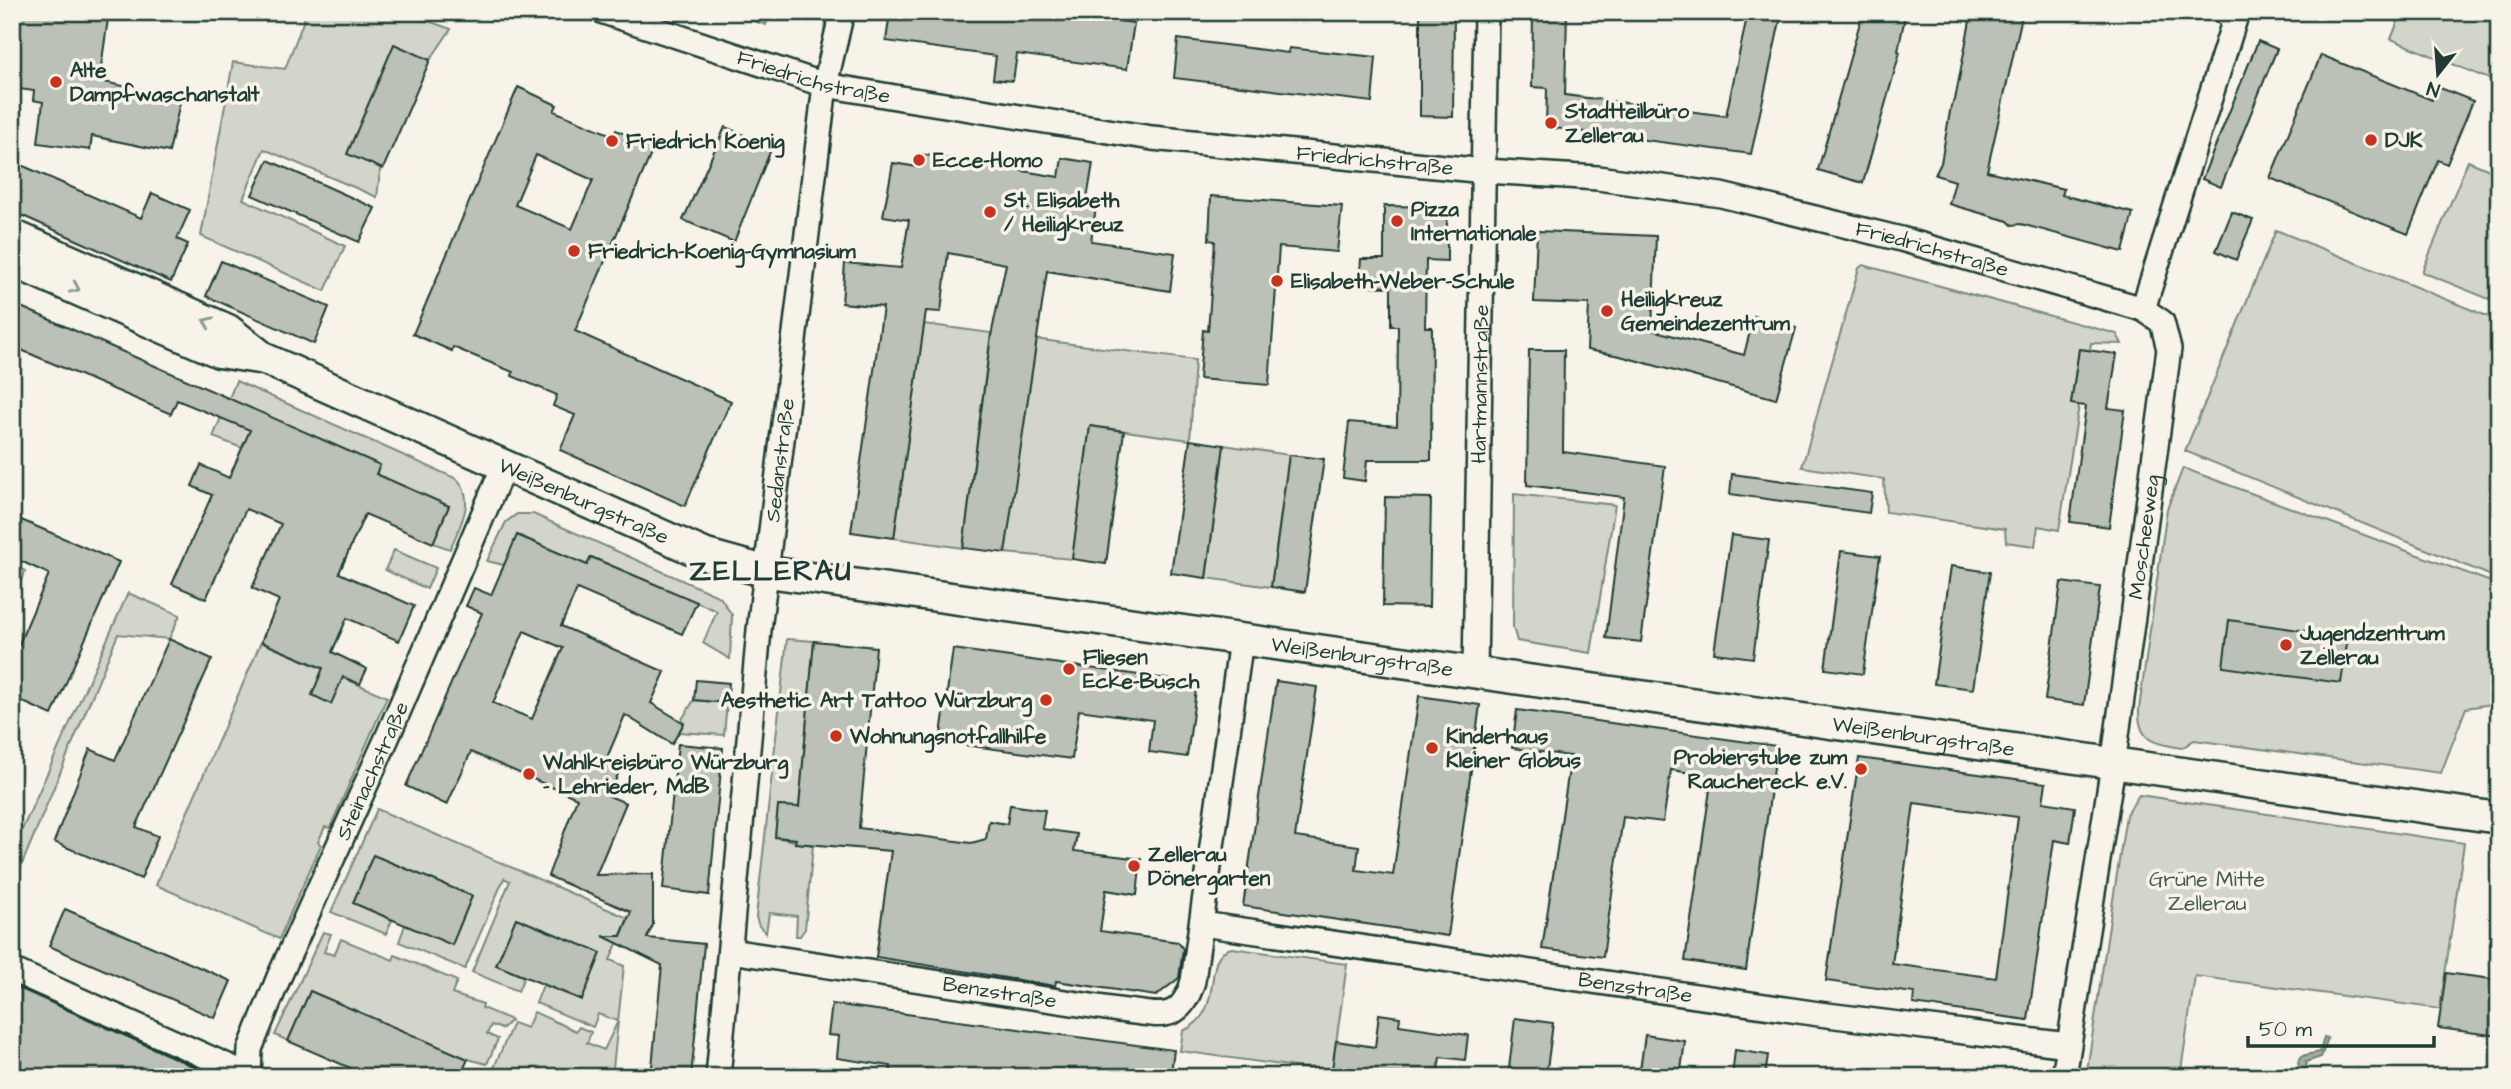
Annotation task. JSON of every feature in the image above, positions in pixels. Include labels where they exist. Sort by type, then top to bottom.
[{"type":"street","name":"Friedrichstraße","points":[[604,12],[825,85],[1152,138],[1485,171],[1598,178],[1721,195],[1901,239],[2143,309]]},
{"type":"street","name":"Sedanstraße","points":[[718,1077],[759,630],[825,85],[842,12]]},
{"type":"street","name":"Hartmannstraße","points":[[1475,673],[1486,12]]},
{"type":"street","points":[[2143,309],[2229,16]]},
{"type":"street","name":"Weißenburgstraße","points":[[12,235],[229,330],[265,359],[504,466],[706,555],[768,572],[2499,818]]},
{"type":"street","name":"Weißenburgstraße","points":[[12,261],[219,352],[265,359]]},
{"type":"street","name":"Moscheeweg","points":[[2064,1077],[2113,765],[2169,349],[2162,322],[2143,309]]},
{"type":"street","name":"Steinachstraße","points":[[12,970],[248,1076],[250,1049],[279,977],[387,738],[504,466]]},
{"type":"street","name":"Benzstraße","points":[[730,951],[1166,1015],[1178,1011],[1188,1000],[1202,924],[1241,640]]},
{"type":"street","name":"Benzstraße","points":[[1202,924],[1844,1017],[2067,1045]]},
{"type":"green space","points":[[307,12],[403,12],[451,29],[430,60],[395,45],[377,197],[264,149],[243,199],[345,246],[325,291],[201,236],[233,62],[285,69]]},
{"type":"green space","points":[[726,12],[769,12],[766,25]]},
{"type":"green space","points":[[2402,12],[2499,12],[2499,83],[2391,39]]},
{"type":"green space","points":[[2468,161],[2499,174],[2499,275],[2489,299],[2422,272]]},
{"type":"green space","points":[[2276,230],[2499,321],[2499,579],[2185,451]]},
{"type":"green space","points":[[1863,265],[2117,334],[2122,344],[2091,343],[2090,350],[2079,349],[2071,404],[2079,405],[2059,530],[2038,526],[2035,546],[2006,542],[2005,529],[1886,512],[1884,479],[1802,467],[1859,268]]},
{"type":"green space","points":[[924,324],[991,333],[963,548],[894,538]]},
{"type":"green space","points":[[1034,339],[1195,360],[1190,440],[1090,426],[1072,559],[1005,553]]},
{"type":"green space","points":[[236,381],[457,479],[463,487],[466,505],[450,549],[433,543],[449,506],[376,474],[380,465],[259,412],[242,448],[213,437]]},
{"type":"green space","points":[[1224,445],[1289,455],[1271,587],[1206,578]]},
{"type":"green space","points":[[2183,468],[2499,585],[2499,703],[2466,708],[2441,773],[2194,740],[2182,748],[2156,742],[2145,735],[2139,720],[2139,709],[2167,509]]},
{"type":"green space","points":[[1514,494],[1615,505],[1591,653],[1517,641],[1513,627]]},
{"type":"green space","points":[[517,514],[533,514],[720,597],[732,615],[730,659],[703,643],[717,611],[592,557],[587,565],[518,535],[504,565],[487,561],[506,522]]},
{"type":"green space","points":[[394,550],[436,568],[427,589],[385,570]]},
{"type":"green space","points":[[12,565],[25,571],[12,601]]},
{"type":"green space","points":[[128,593],[180,615],[169,639],[118,634],[12,888],[12,852]]},
{"type":"green space","points":[[787,639],[814,641],[799,807],[778,806],[775,837],[813,845],[805,929],[800,936],[796,936],[797,916],[769,913],[766,933],[759,926],[756,917]]},
{"type":"green space","points":[[261,642],[387,697],[330,828],[325,827],[318,842],[321,845],[279,939],[156,885]]},
{"type":"green space","points":[[694,700],[727,703],[724,735],[679,732],[684,723],[681,721]]},
{"type":"green space","name":"Grüne Mitte Zellerau","points":[[2139,795],[2464,843],[2440,1009],[2195,976],[2180,1077],[2086,1077],[2126,815]]},
{"type":"green space","points":[[377,809],[628,918],[610,960],[624,966],[612,1077],[601,1073],[599,1077],[490,1077],[513,1023],[527,1028],[534,1012],[576,1031],[579,1027],[591,1032],[587,1043],[604,1050],[618,1021],[598,1014],[593,1027],[536,1003],[543,985],[582,1000],[601,953],[516,918],[497,965],[524,977],[518,991],[472,972],[510,881],[504,878],[465,969],[399,942],[405,925],[452,944],[472,896],[373,855],[353,903],[392,920],[386,934],[331,912]]},
{"type":"green space","points":[[323,932],[331,934],[324,952],[334,955],[341,939],[393,960],[395,955],[457,981],[452,994],[483,1004],[482,1008],[511,1020],[502,1029],[491,1025],[487,1034],[498,1039],[487,1064],[468,1059],[310,991],[288,1041],[275,1035]]},
{"type":"green space","points":[[1232,948],[1347,964],[1332,1072],[1180,1051],[1183,1031],[1197,1022],[1205,1011],[1217,961],[1222,953]]},
{"type":"shaded area","points":[[2324,1037],[2328,1038],[2321,1057],[2306,1062],[2307,1077],[2301,1077],[2298,1062],[2302,1056],[2320,1052]]},
{"type":"building","name":"Alte Dampfwaschanstalt","points":[[12,12],[109,12],[99,81],[181,98],[169,152],[92,136],[90,150],[38,143],[43,102],[33,100],[34,91],[12,88]]},
{"type":"building","points":[[890,12],[1054,12],[1134,23],[1127,69],[1017,54],[1013,81],[993,79],[996,56],[886,41]]},
{"type":"building","points":[[1420,12],[1454,12],[1453,117],[1420,116]]},
{"type":"building","points":[[1533,12],[1567,12],[1565,95],[1726,116],[1748,12],[1782,12],[1751,154],[1546,127],[1547,88],[1532,87]]},
{"type":"building","points":[[1863,12],[1906,12],[1898,51],[1900,52],[1863,183],[1818,170]]},
{"type":"building","points":[[1976,12],[2023,12],[1987,171],[2064,189],[2062,195],[2133,213],[2123,252],[2021,224],[2012,225],[2008,221],[1949,204],[1955,181],[1935,175],[1941,163],[1970,21]]},
{"type":"building","points":[[1178,39],[1288,53],[1289,48],[1376,57],[1372,102],[1174,78]]},
{"type":"building","points":[[2258,41],[2277,49],[2221,187],[2202,179]]},
{"type":"building","points":[[394,44],[430,60],[383,169],[347,154]]},
{"type":"building","name":"DJK","points":[[2321,55],[2432,100],[2438,87],[2473,101],[2447,164],[2438,160],[2408,234],[2270,178]]},
{"type":"building","points":[[518,87],[557,105],[554,111],[614,136],[616,130],[654,147],[575,331],[731,401],[685,506],[560,450],[575,415],[553,406],[557,395],[512,376],[513,372],[413,334]],"holes":[[[536,155],[593,180],[572,229],[515,205]]]},
{"type":"building","points":[[725,127],[772,147],[734,242],[683,220]]},
{"type":"building","points":[[920,154],[1059,177],[1062,158],[1093,163],[1086,205],[1096,207],[1091,241],[1175,253],[1170,291],[1047,271],[1005,553],[963,548],[991,336],[1006,264],[948,253],[941,312],[926,311],[894,538],[851,532],[883,307],[842,303],[845,263],[901,268],[909,220],[883,216],[893,163],[918,167]]},
{"type":"building","points":[[268,160],[375,208],[359,242],[252,195]]},
{"type":"building","points":[[12,161],[141,218],[152,193],[190,210],[177,239],[188,244],[171,282],[12,211]]},
{"type":"building","points":[[1211,196],[1342,206],[1337,252],[1279,247],[1269,385],[1199,379],[1203,330],[1208,331],[1215,241],[1209,240]]},
{"type":"building","points":[[1384,206],[1447,207],[1447,261],[1426,260],[1425,327],[1432,327],[1431,460],[1367,460],[1365,481],[1343,478],[1349,422],[1397,426],[1398,326],[1391,326],[1391,287],[1359,286],[1361,259],[1384,259]]},
{"type":"building","points":[[2232,212],[2253,220],[2236,260],[2216,251]]},
{"type":"building","name":"Heiligkreuz Gemeindezentrum","points":[[1537,231],[1656,236],[1652,330],[1744,355],[1754,316],[1796,328],[1776,399],[1620,356],[1587,350],[1589,304],[1534,302]]},
{"type":"building","points":[[221,261],[329,307],[314,344],[206,296]]},
{"type":"building","points":[[12,303],[380,465],[376,474],[449,506],[433,543],[365,514],[339,573],[414,606],[399,641],[347,618],[332,652],[367,669],[360,684],[343,677],[331,704],[312,695],[323,668],[261,642],[279,600],[252,588],[281,524],[246,509],[206,599],[172,584],[212,495],[192,486],[201,465],[229,478],[250,430],[177,400],[171,414],[12,346]]},
{"type":"building","points":[[2079,349],[2117,354],[2108,408],[2125,410],[2109,527],[2070,522],[2086,406],[2071,404]]},
{"type":"building","points":[[1529,350],[1564,350],[1563,452],[1665,466],[1641,642],[1606,638],[1624,497],[1527,485]]},
{"type":"building","points":[[1090,426],[1124,431],[1106,564],[1072,559]]},
{"type":"building","points":[[1190,440],[1224,445],[1206,578],[1171,573]]},
{"type":"building","points":[[1289,455],[1324,459],[1305,592],[1271,587]]},
{"type":"building","points":[[1732,474],[1872,493],[1869,513],[1730,494]]},
{"type":"building","points":[[1385,497],[1431,498],[1429,607],[1383,606]]},
{"type":"building","points":[[12,516],[119,562],[52,715],[12,697],[12,660],[49,574],[12,557]]},
{"type":"building","points":[[517,535],[587,565],[591,557],[697,602],[682,634],[577,589],[561,626],[665,672],[651,703],[684,723],[672,744],[625,715],[606,760],[621,767],[609,796],[626,803],[596,875],[653,874],[653,925],[647,938],[704,944],[691,1077],[651,1077],[662,965],[603,936],[621,936],[631,912],[548,876],[577,798],[471,752],[447,805],[406,786],[482,613],[466,606],[474,588],[491,595]],"holes":[[[524,631],[563,648],[532,719],[493,703]]]},
{"type":"building","points":[[1731,535],[1769,540],[1753,658],[1714,653]]},
{"type":"building","points":[[1841,551],[1880,556],[1863,674],[1825,669]]},
{"type":"building","points":[[1951,566],[1990,572],[1973,689],[1934,684]]},
{"type":"building","points":[[2061,582],[2100,587],[2084,705],[2045,700]]},
{"type":"building","name":"Jugendzentrum Zellerau","points":[[2229,620],[2348,637],[2341,683],[2223,667]]},
{"type":"building","points":[[169,639],[212,659],[136,827],[158,836],[141,879],[54,842],[90,749],[115,760]]},
{"type":"building","points":[[814,641],[876,647],[859,828],[971,843],[986,839],[989,821],[1007,824],[1010,805],[1045,810],[1042,829],[1077,834],[1074,851],[1141,859],[1137,895],[1106,890],[1100,931],[1178,942],[1183,949],[1179,978],[1156,996],[1056,981],[1055,986],[876,957],[891,851],[795,843],[796,839],[775,837],[778,806],[799,807]]},
{"type":"building","points":[[953,649],[1197,683],[1187,757],[1149,752],[1153,720],[1079,710],[1072,759],[940,742]]},
{"type":"building","points":[[696,680],[729,683],[727,703],[694,700]]},
{"type":"building","points":[[1276,681],[1317,687],[1295,837],[1359,846],[1356,870],[1393,875],[1419,696],[1480,705],[1448,936],[1243,906]]},
{"type":"building","points":[[1517,710],[1777,746],[1746,970],[1685,961],[1712,776],[1671,770],[1663,822],[1623,817],[1603,957],[1542,949],[1571,756],[1512,748]]},
{"type":"building","points":[[678,744],[723,748],[709,895],[663,889]]},
{"type":"building","points":[[1859,758],[2046,783],[2043,802],[2075,807],[2070,843],[2054,840],[2028,1020],[1913,1004],[1914,993],[1826,981]],"holes":[[[1914,803],[2018,817],[1996,978],[1892,964]]]},
{"type":"building","points":[[373,855],[472,896],[452,945],[353,903]]},
{"type":"building","points":[[65,909],[231,981],[215,1018],[49,946]]},
{"type":"building","points":[[516,918],[601,953],[582,1000],[496,965]]},
{"type":"building","points":[[2446,973],[2499,980],[2499,1036],[2438,1028]]},
{"type":"building","points":[[12,985],[217,1077],[12,1077]]},
{"type":"building","points":[[310,991],[468,1059],[460,1077],[371,1077],[288,1041]]},
{"type":"building","points":[[832,1004],[1174,1050],[1171,1072],[1155,1069],[1154,1077],[890,1077],[891,1066],[837,1058],[839,1036],[828,1035]]},
{"type":"building","points":[[1379,1014],[1400,1017],[1399,1025],[1468,1035],[1465,1060],[1440,1057],[1437,1077],[1331,1077],[1336,1041],[1375,1047]]},
{"type":"building","points":[[1515,1018],[1553,1023],[1546,1077],[1508,1077]]},
{"type":"building","points":[[1645,1035],[1685,1041],[1680,1077],[1639,1077]]},
{"type":"building","points":[[1735,1050],[1768,1055],[1765,1077],[1732,1077]]},
{"type":"place","name":"Alte Dampfwaschanstalt","points":[[56,82]]},
{"type":"place","name":"Stadtteilbüro Zellerau","points":[[1551,123]]},
{"type":"place","name":"DJK","points":[[2371,140]]},
{"type":"place","name":"Friedrich Koenig","points":[[612,141]]},
{"type":"place","name":"Ecce-Homo","points":[[919,160]]},
{"type":"place","name":"St. Elisabeth / Heiligkreuz","points":[[990,212]]},
{"type":"place","name":"Pizza Internationale","points":[[1397,221]]},
{"type":"place","name":"Friedrich-Koenig-Gymnasium","points":[[574,251]]},
{"type":"place","name":"Elisabeth-Weber-Schule","points":[[1277,281]]},
{"type":"place","name":"Heiligkreuz Gemeindezentrum","points":[[1607,311]]},
{"type":"place","name":"Jugendzentrum Zellerau","points":[[2286,645]]},
{"type":"place","name":"Fliesen Ecke-Busch","points":[[1069,669]]},
{"type":"place","name":"Aesthetic Art Tattoo Würzburg","points":[[1046,700]]},
{"type":"place","name":"Wohnungsnotfallhilfe","points":[[836,736]]},
{"type":"place","name":"Kinderhaus Kleiner Globus","points":[[1432,748]]},
{"type":"place","name":"Probierstube zum Rauchereck e.V.","points":[[1861,769]]},
{"type":"place","name":"Wahlkreisbüro Würzburg - Lehrieder, MdB","points":[[529,774]]},
{"type":"place","name":"Zellerau Dönergarten","points":[[1134,866]]},
{"type":"district","name":"ZELLERAU","points":[[771,570]]}]
